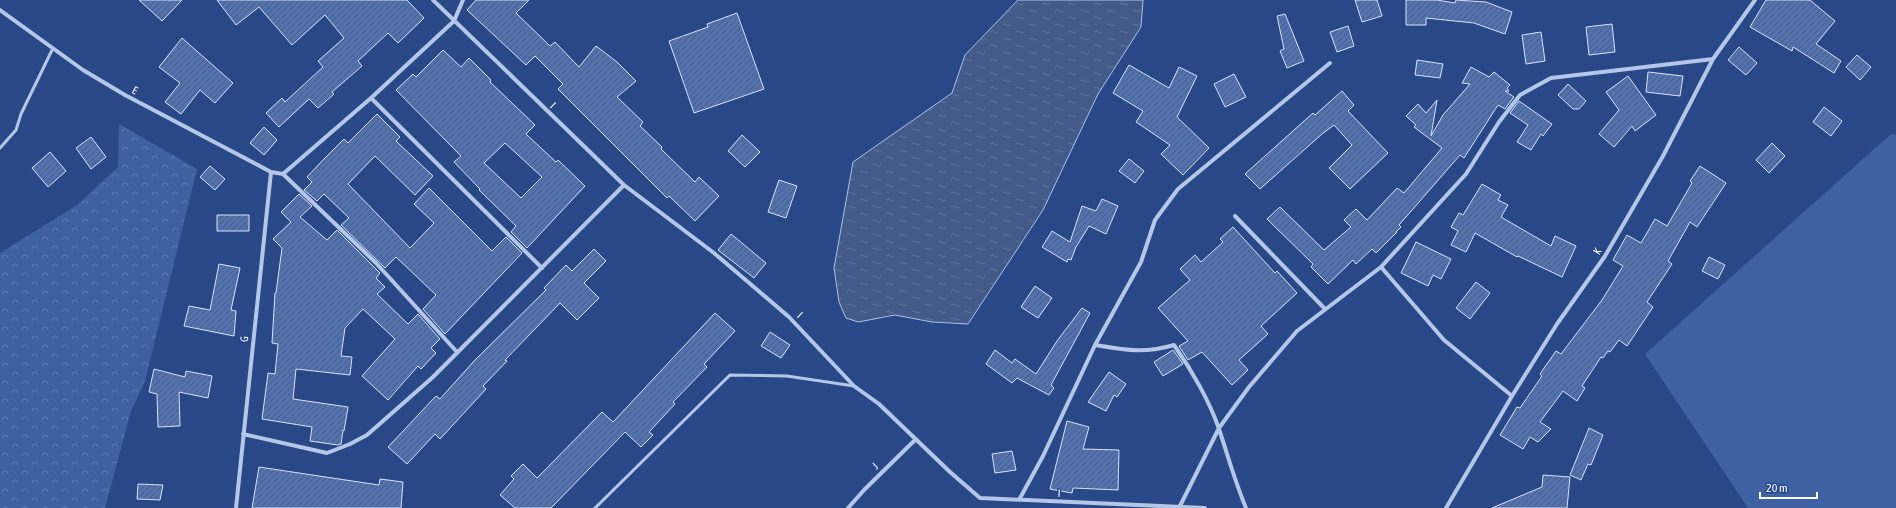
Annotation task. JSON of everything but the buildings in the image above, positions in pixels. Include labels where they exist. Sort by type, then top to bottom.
[{"type":"street","name":"I","points":[[433,0],[624,185],[714,252],[789,317],[854,386],[879,404],[980,498],[1133,506],[1180,506],[1206,508]]},
{"type":"street","points":[[457,352],[376,263],[283,174],[371,98],[454,21],[463,0]]},
{"type":"street","name":"K","points":[[1446,508],[1512,396],[1557,324],[1605,256],[1663,156],[1712,59],[1755,0]]},
{"type":"street","name":"E","points":[[0,10],[83,70],[125,95],[271,172],[283,174]]},
{"type":"street","points":[[1180,506],[1219,428],[1249,387],[1297,331],[1380,267],[1466,174],[1499,122],[1520,95],[1551,78],[1712,59]]},
{"type":"street","points":[[1019,500],[1043,456],[1095,345],[1141,262],[1155,220],[1178,189],[1330,63]]},
{"type":"street","points":[[371,98],[542,268]]},
{"type":"street","name":"G","points":[[236,508],[271,172]]},
{"type":"street","points":[[243,434],[327,453],[350,444],[367,435],[433,377],[624,185]]},
{"type":"street","points":[[1235,216],[1325,309]]},
{"type":"street","points":[[1380,267],[1444,340],[1512,396]]},
{"type":"street","points":[[1095,345],[1131,351],[1154,351],[1174,345],[1202,393],[1219,428],[1233,476],[1246,508]]},
{"type":"street","name":"J","points":[[848,508],[864,490],[916,439]]},
{"type":"lane","points":[[0,148],[16,130],[20,114],[53,48]]},
{"type":"lane","points":[[595,508],[730,375],[787,376],[854,386]]},
{"type":"green space","points":[[119,124],[197,169],[145,381],[131,411],[105,508],[0,508],[0,253],[77,205],[118,167]]},
{"type":"green space","points":[[1891,134],[1896,135],[1896,508],[1748,508],[1645,354]]},
{"type":"water","points":[[1018,0],[1143,0],[1141,27],[1098,94],[1043,210],[968,324],[932,322],[895,315],[858,322],[846,318],[839,302],[834,268],[853,162],[952,93],[965,55]]}]
